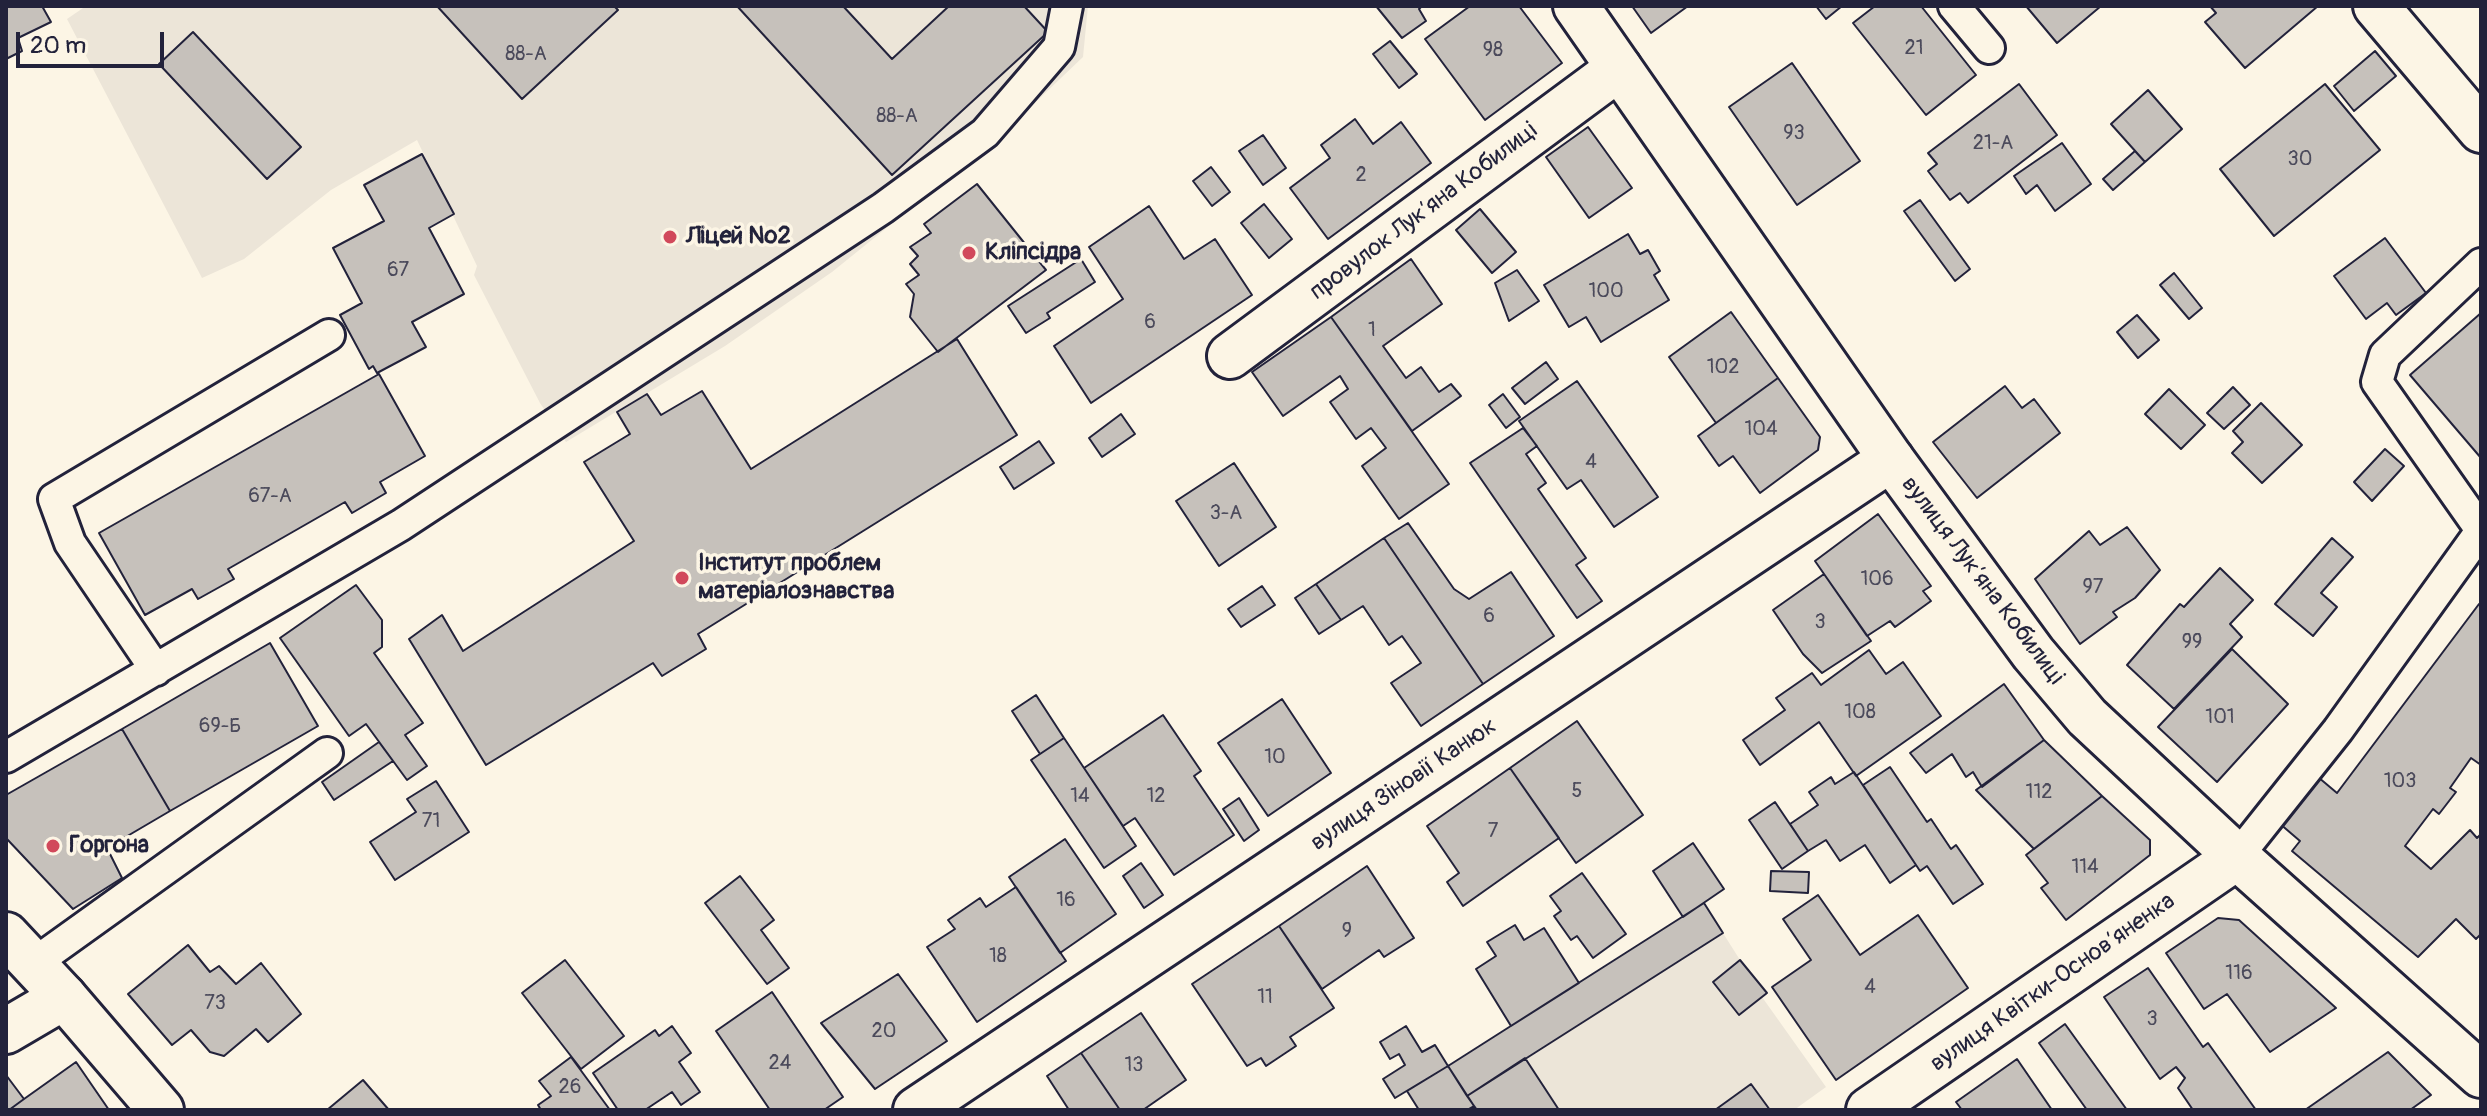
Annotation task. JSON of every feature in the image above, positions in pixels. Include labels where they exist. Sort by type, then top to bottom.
[{"type":"street","name":"вулиця Лукʼяна Кобилиці","points":[[1576,6],[1891,459],[2033,653],[2087,717],[2237,857],[2481,1075]]},
{"type":"street","points":[[2376,6],[2481,130]]},
{"type":"street","name":"провулок Лукʼяна Кобилиці","points":[[1230,356],[1619,68]]},
{"type":"street","name":"вулиця Зіновії Канюк","points":[[916,1110],[1891,459]]},
{"type":"street","name":"вулиця Квітки-Основʼяненка","points":[[1869,1110],[2237,857]]},
{"type":"street","points":[[20,950],[161,1110]]},
{"type":"street","points":[[6,1031],[64,997]]},
{"type":"lane","points":[[6,757],[401,525],[883,208],[985,133],[1059,47],[1067,6]]},
{"type":"lane","points":[[1954,6],[1989,48]]},
{"type":"lane","points":[[2237,857],[2338,730],[2481,530],[2377,382],[2385,355],[2481,264]]},
{"type":"lane","points":[[156,670],[70,543],[54,499],[329,335]]},
{"type":"lane","points":[[20,950],[327,753]]},
{"type":"shaded area","name":"Ліцей №2","points":[[86,6],[1088,6],[1083,57],[998,138],[832,272],[725,346],[566,442],[540,403],[474,275],[477,266],[417,140],[331,190],[244,259],[202,278],[67,19]]},
{"type":"shaded area","points":[[1704,903],[1740,960],[1767,993],[1762,997],[1826,1087],[1794,1110],[1477,1110],[1448,1066]]},
{"type":"building","points":[[6,6],[42,6],[51,22],[18,38],[22,51],[6,59]]},
{"type":"building","points":[[437,6],[614,6],[618,10],[522,99]]},
{"type":"building","points":[[737,6],[843,6],[892,59],[949,6],[1024,6],[1048,32],[892,175]]},
{"type":"building","points":[[1376,6],[1422,6],[1419,9],[1426,21],[1402,38]]},
{"type":"building","points":[[1470,6],[1519,6],[1562,63],[1485,120],[1425,39]]},
{"type":"building","points":[[1632,6],[1688,6],[1651,33]]},
{"type":"building","points":[[1816,6],[1842,6],[1826,19]]},
{"type":"building","points":[[1875,6],[1921,6],[1976,75],[1926,115],[1853,23]]},
{"type":"building","points":[[2026,6],[2101,6],[2057,43]]},
{"type":"building","points":[[2210,6],[2318,6],[2245,68],[2205,22],[2216,13]]},
{"type":"building","points":[[193,32],[301,147],[267,179],[159,64]]},
{"type":"building","points":[[1390,41],[1417,74],[1399,88],[1373,54]]},
{"type":"building","points":[[2375,51],[2396,76],[2354,111],[2334,86]]},
{"type":"building","points":[[1792,63],[1860,161],[1797,205],[1729,107]]},
{"type":"building","points":[[2019,84],[2057,135],[1968,203],[1960,193],[1950,200],[1928,171],[1937,164],[1928,153]]},
{"type":"building","points":[[2325,84],[2380,150],[2274,236],[2220,169]]},
{"type":"building","points":[[2148,90],[2182,129],[2145,162],[2111,124]]},
{"type":"building","points":[[1355,119],[1373,144],[1401,122],[1431,163],[1328,239],[1290,188],[1330,158],[1321,145]]},
{"type":"building","points":[[1588,127],[1632,188],[1589,218],[1546,157]]},
{"type":"building","points":[[1263,135],[1286,168],[1263,185],[1239,151]]},
{"type":"building","points":[[2062,143],[2091,184],[2055,211],[2037,185],[2026,194],[2014,176]]},
{"type":"building","points":[[2135,151],[2145,162],[2113,190],[2103,179]]},
{"type":"building","points":[[422,154],[454,214],[429,228],[464,294],[412,322],[426,347],[377,373],[373,366],[369,369],[340,315],[362,303],[333,248],[384,221],[364,185]]},
{"type":"building","points":[[1211,167],[1230,192],[1212,206],[1193,181]]},
{"type":"building","points":[[977,184],[1046,270],[938,352],[910,317],[914,294],[906,284],[919,275],[910,264],[918,256],[910,247],[931,233],[924,224]]},
{"type":"building","points":[[1920,200],[1970,269],[1955,281],[1904,211]]},
{"type":"building","points":[[1264,204],[1292,239],[1269,258],[1241,223]]},
{"type":"building","points":[[1149,206],[1184,259],[1215,239],[1252,295],[1091,403],[1054,346],[1123,299],[1089,247]]},
{"type":"building","points":[[1480,209],[1516,252],[1492,273],[1456,230]]},
{"type":"building","points":[[1628,234],[1640,254],[1648,250],[1660,271],[1654,275],[1669,300],[1601,342],[1586,317],[1569,327],[1544,285]]},
{"type":"building","points":[[2385,238],[2426,293],[2396,315],[2387,303],[2366,319],[2334,276]]},
{"type":"building","points":[[1081,259],[1095,282],[1047,313],[1050,318],[1026,333],[1008,306]]},
{"type":"building","points":[[1411,259],[1442,304],[1383,346],[1406,378],[1421,367],[1439,392],[1451,384],[1461,396],[1412,431],[1331,317]]},
{"type":"building","points":[[1517,270],[1539,301],[1509,321],[1495,283]]},
{"type":"building","points":[[2174,273],[2202,308],[2189,319],[2160,285]]},
{"type":"building","points":[[1731,312],[1778,378],[1716,423],[1669,357]]},
{"type":"building","points":[[2481,313],[2481,458],[2410,375]]},
{"type":"building","points":[[2137,315],[2159,340],[2138,358],[2117,332]]},
{"type":"building","points":[[1331,317],[1449,484],[1399,519],[1362,466],[1386,448],[1371,428],[1356,439],[1330,402],[1348,389],[1340,376],[1283,416],[1252,372]]},
{"type":"building","name":"Інститут проблем матеріалознавства","points":[[957,339],[1017,435],[698,634],[706,649],[662,676],[653,663],[486,765],[409,639],[442,615],[463,651],[634,541],[584,462],[630,434],[617,412],[647,394],[661,415],[702,391],[751,469]]},
{"type":"building","points":[[1546,362],[1558,379],[1525,404],[1512,388]]},
{"type":"building","points":[[379,374],[425,456],[380,482],[386,493],[352,513],[345,502],[228,569],[234,579],[198,599],[192,589],[145,615],[99,533]]},
{"type":"building","points":[[1778,378],[1820,437],[1818,450],[1760,493],[1733,456],[1719,466],[1698,436]]},
{"type":"building","points":[[1577,381],[1658,497],[1614,527],[1581,480],[1567,489],[1519,421]]},
{"type":"building","points":[[2005,386],[2022,408],[2034,399],[2060,433],[1977,498],[1933,442]]},
{"type":"building","points":[[2233,387],[2250,405],[2224,429],[2207,413]]},
{"type":"building","points":[[2169,389],[2205,425],[2181,449],[2145,414]]},
{"type":"building","points":[[1503,394],[1520,417],[1506,428],[1489,405]]},
{"type":"building","points":[[2261,403],[2302,445],[2262,483],[2232,453],[2243,442],[2233,431]]},
{"type":"building","points":[[1121,414],[1135,434],[1102,457],[1089,438]]},
{"type":"building","points":[[1523,428],[1537,446],[1526,454],[1546,483],[1538,489],[1586,558],[1576,565],[1602,601],[1577,618],[1470,463]]},
{"type":"building","points":[[1039,441],[1054,463],[1014,489],[1000,467]]},
{"type":"building","points":[[2385,449],[2404,466],[2372,501],[2354,482]]},
{"type":"building","points":[[1234,463],[1276,527],[1219,566],[1176,501]]},
{"type":"building","points":[[1878,514],[1931,586],[1923,591],[1931,601],[1895,627],[1890,621],[1867,636],[1815,561]]},
{"type":"building","points":[[1408,523],[1454,589],[1469,599],[1511,572],[1554,636],[1483,684],[1384,538]]},
{"type":"building","points":[[2127,527],[2160,570],[2135,598],[2113,612],[2117,617],[2080,644],[2035,579],[2089,531],[2100,545]]},
{"type":"building","points":[[1384,538],[1483,684],[1421,726],[1391,683],[1421,663],[1402,636],[1389,645],[1363,606],[1341,620],[1316,584]]},
{"type":"building","points":[[2332,538],[2353,557],[2321,593],[2337,607],[2313,636],[2275,604]]},
{"type":"building","points":[[2220,568],[2253,600],[2230,624],[2242,637],[2174,709],[2127,665],[2180,604],[2184,607]]},
{"type":"building","points":[[1824,574],[1871,641],[1822,673],[1803,654],[1773,610]]},
{"type":"building","points":[[1316,584],[1341,620],[1319,634],[1295,598]]},
{"type":"building","points":[[356,585],[382,620],[382,647],[374,653],[423,723],[405,735],[427,766],[407,780],[366,724],[349,736],[280,638]]},
{"type":"building","points":[[1262,586],[1275,605],[1241,627],[1228,609]]},
{"type":"building","points":[[2479,604],[2481,765],[2471,758],[2450,788],[2456,792],[2439,814],[2433,809],[2405,846],[2431,869],[2470,830],[2477,838],[2481,834],[2481,934],[2476,939],[2456,919],[2418,957],[2292,851],[2300,841],[2279,823],[2318,777],[2337,793]]},
{"type":"building","points":[[270,643],[318,726],[170,811],[122,729]]},
{"type":"building","points":[[2232,649],[2288,704],[2217,782],[2158,727]]},
{"type":"building","points":[[1869,650],[1886,674],[1903,662],[1941,716],[1856,776],[1819,722],[1760,765],[1743,740],[1785,710],[1776,698],[1812,673],[1821,685]]},
{"type":"building","points":[[2004,684],[2044,740],[1982,787],[1973,772],[1966,777],[1952,754],[1926,773],[1910,753]]},
{"type":"building","points":[[1036,695],[1064,738],[1040,754],[1012,711]]},
{"type":"building","points":[[1282,699],[1331,773],[1268,816],[1218,743]]},
{"type":"building","points":[[1163,715],[1201,771],[1194,776],[1234,835],[1174,875],[1135,818],[1123,826],[1084,768]]},
{"type":"building","points":[[1577,721],[1643,815],[1576,863],[1510,768]]},
{"type":"building","points":[[122,729],[170,811],[107,848],[122,878],[73,909],[6,838],[6,795]]},
{"type":"building","points":[[1064,738],[1136,846],[1104,868],[1031,760]]},
{"type":"building","points":[[2044,740],[2102,796],[2034,849],[1976,790]]},
{"type":"building","points":[[379,742],[393,761],[334,800],[322,782]]},
{"type":"building","points":[[1890,767],[1927,822],[1931,819],[1951,849],[1956,845],[1983,884],[1953,904],[1927,866],[1920,871],[1863,785]]},
{"type":"building","points":[[1510,768],[1559,838],[1463,906],[1447,882],[1459,873],[1427,826]]},
{"type":"building","points":[[1854,772],[1916,865],[1890,883],[1865,845],[1840,861],[1826,840],[1808,851],[1790,824],[1818,805],[1809,792],[1831,777],[1835,784]]},
{"type":"building","points":[[436,781],[469,832],[395,880],[370,842],[416,812],[407,799]]},
{"type":"building","points":[[2102,796],[2150,840],[2150,855],[2066,920],[2041,888],[2048,883],[2026,855]]},
{"type":"building","points":[[1239,798],[1259,830],[1244,841],[1223,809]]},
{"type":"building","points":[[1775,802],[1808,851],[1782,869],[1749,820]]},
{"type":"building","points":[[1065,839],[1116,914],[1060,953],[1009,877]]},
{"type":"building","points":[[1693,843],[1724,889],[1683,917],[1653,871]]},
{"type":"building","points":[[1141,863],[1163,895],[1144,908],[1123,876]]},
{"type":"building","points":[[1367,866],[1414,938],[1384,957],[1379,950],[1322,989],[1279,926]]},
{"type":"building","points":[[1771,871],[1809,872],[1808,893],[1770,891]]},
{"type":"building","points":[[1582,873],[1626,934],[1593,958],[1577,936],[1571,940],[1554,916],[1561,911],[1550,896]]},
{"type":"building","points":[[740,876],[774,920],[761,930],[789,968],[767,984],[705,903]]},
{"type":"building","points":[[1016,887],[1066,961],[977,1022],[927,947],[955,929],[948,920],[980,898],[986,907]]},
{"type":"building","points":[[1818,895],[1860,955],[1918,915],[1968,988],[1836,1080],[1772,987],[1811,960],[1783,919]]},
{"type":"building","points":[[1704,903],[1723,933],[1467,1096],[1448,1066]]},
{"type":"building","points":[[2218,918],[2239,920],[2336,1008],[2270,1052],[2227,994],[2204,1009],[2166,953]]},
{"type":"building","points":[[1515,925],[1524,940],[1544,928],[1579,983],[1511,1026],[1476,969],[1496,956],[1487,942]]},
{"type":"building","points":[[1279,926],[1334,1008],[1290,1037],[1296,1046],[1266,1066],[1261,1058],[1247,1066],[1192,984]]},
{"type":"building","points":[[188,945],[210,972],[219,966],[236,984],[261,963],[301,1014],[268,1042],[256,1029],[224,1056],[210,1052],[191,1030],[172,1045],[128,994]]},
{"type":"building","points":[[565,960],[624,1036],[581,1069],[522,993]]},
{"type":"building","points":[[1740,960],[1767,993],[1739,1015],[1713,982]]},
{"type":"building","points":[[2148,968],[2203,1047],[2208,1043],[2256,1110],[2193,1110],[2178,1088],[2185,1078],[2176,1067],[2160,1079],[2104,997]]},
{"type":"building","points":[[898,974],[947,1041],[875,1089],[821,1023]]},
{"type":"building","points":[[772,992],[843,1097],[824,1110],[770,1110],[716,1031]]},
{"type":"building","points":[[1141,1013],[1186,1080],[1143,1110],[1120,1110],[1081,1053]]},
{"type":"building","points":[[2065,1024],[2127,1110],[2087,1110],[2039,1043]]},
{"type":"building","points":[[672,1026],[691,1053],[679,1062],[700,1092],[681,1105],[672,1092],[645,1110],[618,1110],[593,1073],[655,1030],[659,1036]]},
{"type":"building","points":[[1406,1026],[1422,1052],[1435,1045],[1448,1066],[1395,1098],[1383,1079],[1405,1065],[1399,1054],[1390,1059],[1380,1042]]},
{"type":"building","points":[[2388,1052],[2431,1095],[2410,1110],[2305,1110]]},
{"type":"building","points":[[1081,1053],[1120,1110],[1069,1110],[1047,1076]]},
{"type":"building","points":[[571,1057],[610,1110],[541,1110],[538,1105],[551,1096],[539,1081]]},
{"type":"building","points":[[1525,1058],[1559,1110],[1477,1110],[1467,1096]]},
{"type":"building","points":[[2017,1059],[2052,1110],[1962,1110],[1956,1102]]},
{"type":"building","points":[[76,1062],[109,1110],[9,1110],[24,1099]]},
{"type":"building","points":[[1448,1066],[1474,1106],[1467,1110],[1419,1110],[1407,1091]]},
{"type":"building","points":[[6,1075],[24,1099],[9,1110],[6,1110]]},
{"type":"building","points":[[363,1080],[389,1110],[327,1110]]},
{"type":"building","points":[[1751,1084],[1770,1110],[1715,1110]]},
{"type":"place","name":"Ліцей №2","points":[[670,237]]},
{"type":"place","name":"Кліпсідра","points":[[969,253]]},
{"type":"place","name":"Інститут проблем матеріалознавства","points":[[682,578]]},
{"type":"place","name":"Горгона","points":[[53,846]]}]
